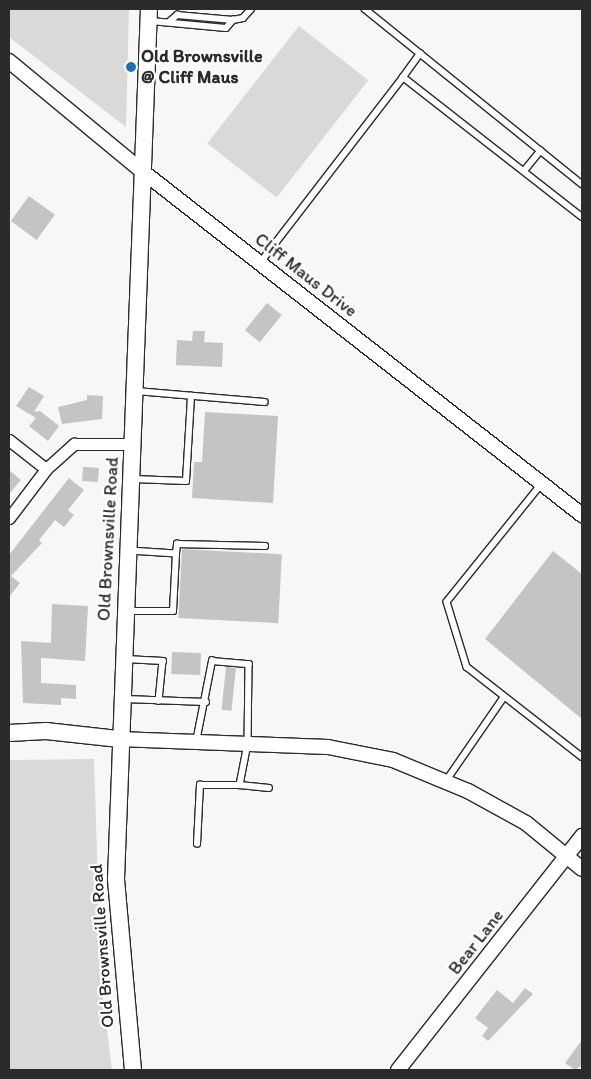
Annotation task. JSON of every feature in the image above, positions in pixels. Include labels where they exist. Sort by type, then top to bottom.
[{"type":"main road","name":"Old Brownsville Road","points":[[134,1070],[116,879],[119,699],[123,659],[128,551],[149,15]]},
{"type":"main road","points":[[9,733],[46,731],[118,739]]},
{"type":"street","name":"Cliff Maus Drive","points":[[9,61],[142,171],[582,515]]},
{"type":"street","points":[[9,440],[46,469]]},
{"type":"street","points":[[9,518],[46,469],[74,444],[132,444]]},
{"type":"street","points":[[118,739],[328,747],[393,760],[445,782],[526,824],[582,869]]},
{"type":"street","name":"Bear Lane","points":[[398,1070],[582,836]]},
{"type":"lane","points":[[169,22],[177,15],[233,20],[243,18],[251,9]]},
{"type":"lane","points":[[365,9],[582,184]]},
{"type":"lane","points":[[149,15],[178,27],[226,28],[233,20]]},
{"type":"lane","points":[[203,16],[203,28]]},
{"type":"lane","points":[[260,263],[420,54]]},
{"type":"lane","points":[[403,77],[582,217]]},
{"type":"lane","points":[[524,171],[540,151]]},
{"type":"lane","points":[[134,391],[265,402]]},
{"type":"lane","points":[[131,479],[186,481],[191,396]]},
{"type":"lane","points":[[542,484],[447,602],[467,668],[582,757]]},
{"type":"lane","points":[[125,611],[173,611],[177,544],[265,546]]},
{"type":"lane","points":[[128,551],[176,554]]},
{"type":"lane","points":[[123,659],[163,662],[159,701]]},
{"type":"lane","points":[[196,742],[206,702],[212,662],[249,664],[248,744],[240,786]]},
{"type":"lane","points":[[445,782],[504,697]]},
{"type":"lane","points":[[119,699],[206,702]]},
{"type":"lane","points":[[197,844],[200,785],[268,788]]},
{"type":"shaded area","points":[[9,9],[129,9],[126,127],[9,37]]},
{"type":"shaded area","points":[[299,26],[368,80],[277,198],[207,143]]},
{"type":"shaded area","points":[[94,759],[101,982],[112,1070],[9,1070],[9,760]]},
{"type":"building","points":[[29,196],[55,215],[37,240],[11,221]]},
{"type":"building","points":[[267,303],[282,315],[260,342],[245,330]]},
{"type":"building","points":[[193,331],[205,331],[204,342],[223,343],[222,367],[176,365],[177,340],[192,341]]},
{"type":"building","points":[[29,387],[44,396],[34,412],[40,411],[59,426],[48,441],[29,426],[36,418],[16,406]]},
{"type":"building","points":[[87,395],[103,396],[102,419],[62,424],[58,407],[87,400]]},
{"type":"building","points":[[205,412],[278,416],[273,503],[192,498],[194,462],[202,462]]},
{"type":"building","points":[[83,467],[99,468],[98,482],[82,481]]},
{"type":"building","points":[[9,470],[21,480],[9,494]]},
{"type":"building","points":[[69,478],[84,490],[68,510],[74,515],[64,527],[55,520],[39,540],[42,543],[11,576],[20,583],[9,597],[9,555]]},
{"type":"building","points":[[182,549],[282,554],[278,623],[178,618]]},
{"type":"building","points":[[553,551],[582,574],[582,719],[485,639]]},
{"type":"building","points":[[52,604],[88,606],[85,661],[41,658],[41,683],[76,685],[76,699],[61,698],[61,705],[23,703],[21,641],[51,643]]},
{"type":"building","points":[[172,652],[201,653],[200,675],[171,674]]},
{"type":"building","points":[[226,667],[236,668],[231,711],[222,710]]},
{"type":"building","points":[[525,988],[533,994],[488,1041],[482,1036],[488,1028],[475,1018],[497,990],[513,1003]]},
{"type":"building","points":[[582,1040],[582,1065],[575,1070],[565,1063]]},
{"type":"place","name":"Old Brownsville @ Cliff Maus","points":[[131,67]]}]
